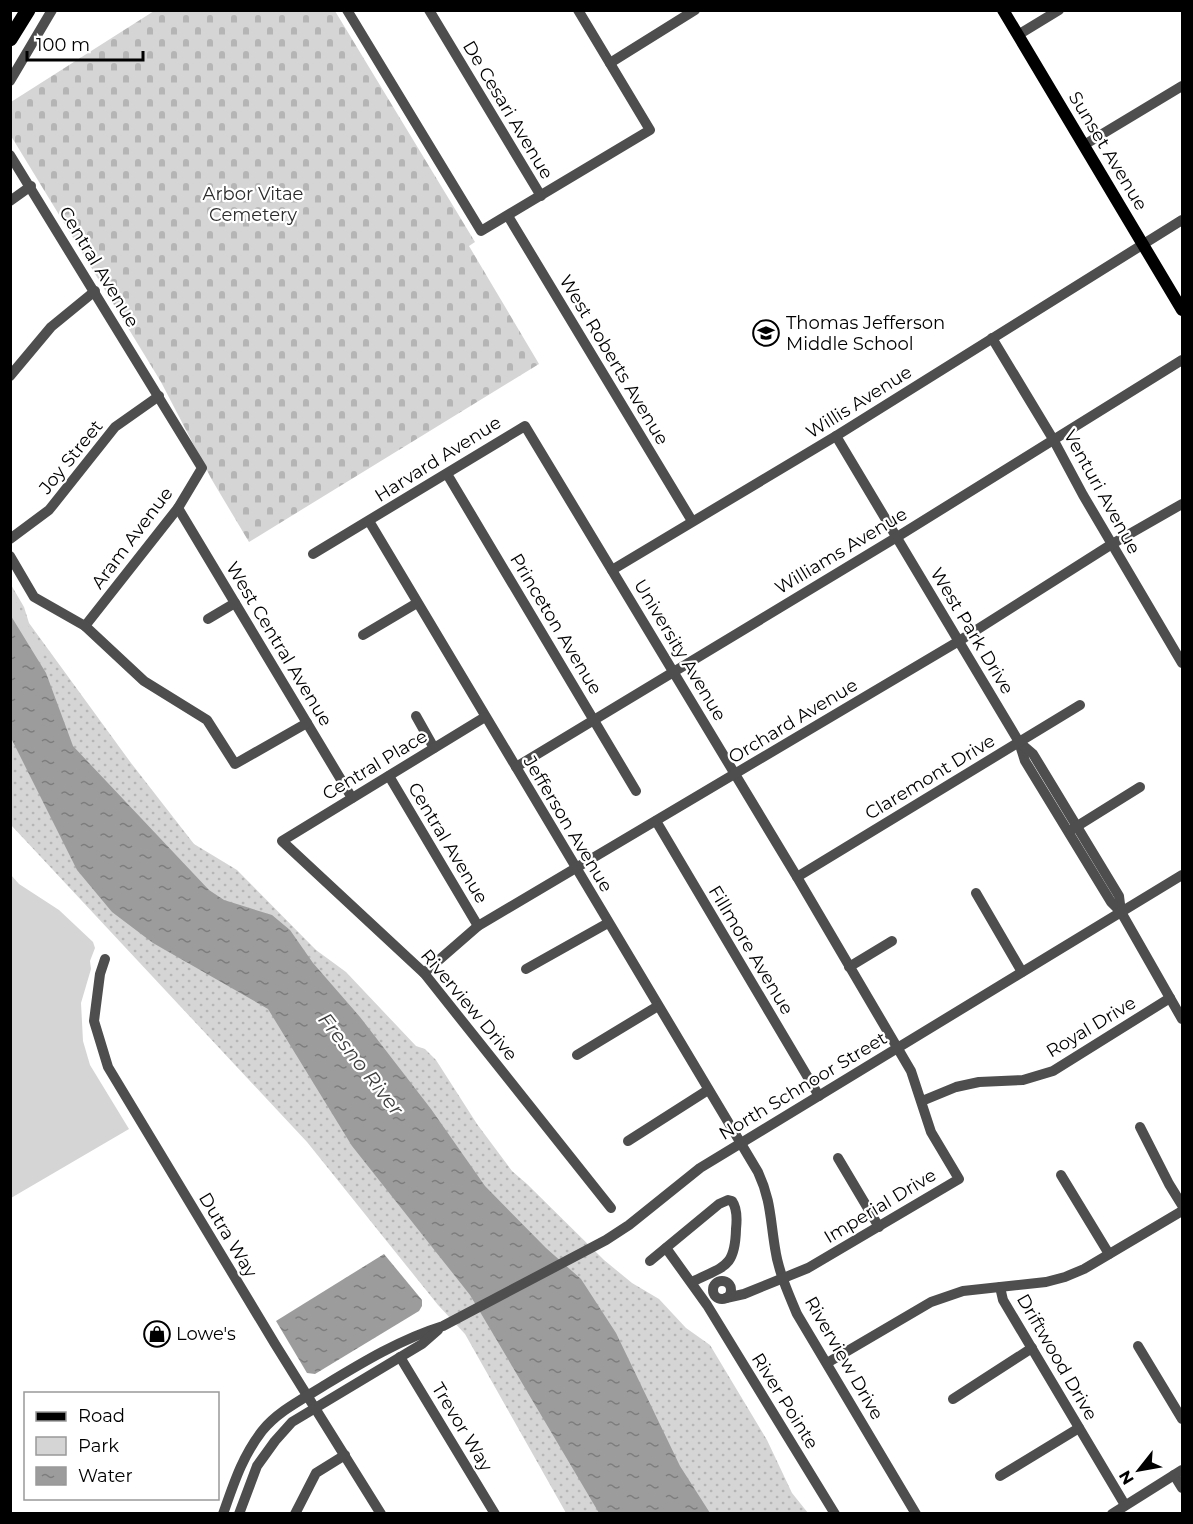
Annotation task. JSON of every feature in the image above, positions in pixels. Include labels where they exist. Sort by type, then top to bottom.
[{"type":"highway","points":[[10,39],[28,10]]},
{"type":"main road","name":"Sunset Avenue","points":[[1003,10],[1182,310]]},
{"type":"street","points":[[10,81],[52,10]]},
{"type":"street","points":[[347,10],[481,231],[650,130],[578,10]]},
{"type":"street","name":"De Cesari Avenue","points":[[429,10],[541,195]]},
{"type":"street","points":[[610,63],[695,10]]},
{"type":"street","points":[[1018,35],[1059,10]]},
{"type":"street","points":[[1084,146],[1182,86]]},
{"type":"street","name":"Central Avenue","points":[[10,155],[159,396]]},
{"type":"street","points":[[10,201],[31,186]]},
{"type":"street","name":"West Roberts Avenue","points":[[508,216],[692,521]]},
{"type":"street","name":"Willis Avenue","points":[[612,570],[836,436],[1182,220]]},
{"type":"street","points":[[10,376],[51,327],[95,291]]},
{"type":"street","name":"Venturi Avenue","points":[[992,338],[1182,663]]},
{"type":"street","name":"Williams Avenue","points":[[516,767],[897,537],[1182,360]]},
{"type":"street","name":"Aram Avenue","points":[[85,626],[177,508],[202,468],[159,396]]},
{"type":"street","name":"Joy Street","points":[[10,539],[49,510],[115,428],[159,396]]},
{"type":"street","name":"Harvard Avenue","points":[[313,554],[525,426]]},
{"type":"street","name":"University Avenue","points":[[525,426],[797,877],[897,1048]]},
{"type":"street","name":"West Park Drive","points":[[836,436],[1019,742],[1025,761],[1072,829],[1111,902],[1121,912],[1182,1019]]},
{"type":"street","name":"Princeton Avenue","points":[[447,474],[636,791]]},
{"type":"street","name":"Orchard Avenue","points":[[424,973],[478,926],[959,641],[1113,544],[1182,504]]},
{"type":"street","name":"West Central Avenue","points":[[177,508],[352,798]]},
{"type":"street","name":"Jefferson Avenue","points":[[369,521],[741,1143]]},
{"type":"street","points":[[10,556],[34,597],[85,626],[144,681],[207,720],[235,764],[307,723]]},
{"type":"street","points":[[208,619],[235,603]]},
{"type":"street","points":[[363,635],[417,603]]},
{"type":"street","name":"Claremont Drive","points":[[797,877],[1080,705]]},
{"type":"street","points":[[416,716],[434,748]]},
{"type":"street","name":"Central Place","points":[[282,841],[485,717]]},
{"type":"street","name":"Central Avenue","points":[[389,776],[478,926]]},
{"type":"street","points":[[1072,829],[1140,787]]},
{"type":"street","name":"Fillmore Avenue","points":[[656,821],[819,1096]]},
{"type":"street","name":"Riverview Drive","points":[[282,841],[424,973],[611,1209]]},
{"type":"street","name":"North Schnoor Street","points":[[239,1514],[257,1466],[292,1422],[422,1344],[443,1326],[585,1251],[629,1225],[682,1182],[741,1143],[1182,875]]},
{"type":"street","points":[[975,892],[1022,972]]},
{"type":"street","points":[[526,969],[608,923]]},
{"type":"street","points":[[849,967],[892,941]]},
{"type":"street","name":"Dutra Way","points":[[105,959],[100,974],[94,1021],[108,1067],[275,1344],[381,1514]]},
{"type":"street","name":"Royal Drive","points":[[922,1101],[956,1087],[979,1082],[1023,1080],[1047,1073],[1170,998]]},
{"type":"street","points":[[577,1055],[658,1006]]},
{"type":"street","name":"Imperial Drive","points":[[783,1277],[816,1265],[959,1179],[931,1132],[911,1071],[897,1048]]},
{"type":"street","points":[[628,1141],[708,1090]]},
{"type":"street","points":[[1140,1127],[1182,1205]]},
{"type":"street","name":"Riverview Drive","points":[[741,1143],[766,1190],[771,1208],[775,1250],[797,1314],[916,1514]]},
{"type":"street","points":[[838,1158],[879,1227]]},
{"type":"street","points":[[1061,1175],[1109,1254]]},
{"type":"street","points":[[650,1261],[719,1204],[728,1200],[732,1201],[735,1205],[735,1251],[730,1261],[695,1287]]},
{"type":"street","points":[[827,1363],[932,1302],[963,1291],[1046,1282],[1065,1277],[1182,1211]]},
{"type":"street","name":"River Pointe","points":[[666,1248],[707,1305],[835,1514]]},
{"type":"street","points":[[695,1287],[715,1285],[714,1293],[737,1296],[783,1277]]},
{"type":"street","name":"Driftwood Drive","points":[[1000,1287],[1003,1300],[1125,1505]]},
{"type":"street","points":[[707,1305],[726,1295]]},
{"type":"street","name":"North Schnoor Street","points":[[223,1514],[243,1459],[279,1414],[416,1334],[443,1326]]},
{"type":"street","points":[[1138,1346],[1182,1419]]},
{"type":"street","points":[[953,1399],[1032,1348]]},
{"type":"street","name":"Trevor Way","points":[[400,1357],[495,1514]]},
{"type":"street","points":[[1000,1476],[1079,1428]]},
{"type":"street","points":[[295,1514],[316,1473],[345,1455]]},
{"type":"street","points":[[1112,1514],[1178,1473],[1182,1488]]},
{"type":"green space","name":"Arbor Vitae Cemetery","points":[[154,11],[335,11],[475,242],[469,246],[539,364],[249,542],[212,480],[161,382],[11,136],[11,102]]},
{"type":"green space","points":[[10,583],[24,607],[29,623],[131,763],[194,844],[237,870],[316,950],[346,972],[416,1046],[425,1049],[436,1060],[477,1124],[512,1171],[604,1260],[632,1283],[659,1299],[686,1328],[710,1345],[767,1440],[792,1493],[808,1513],[566,1513],[465,1334],[438,1305],[307,1142],[11,825]]},
{"type":"green space","points":[[10,589],[28,626],[44,649],[12,683],[10,681]]},
{"type":"green space","points":[[11,875],[19,884],[59,910],[93,942],[95,948],[90,961],[91,969],[81,1003],[83,1041],[90,1065],[129,1129],[11,1198]]},
{"type":"water","name":"Fresno River","points":[[11,616],[46,673],[73,746],[209,890],[224,900],[272,915],[290,930],[313,963],[360,1017],[431,1109],[485,1186],[546,1248],[581,1279],[616,1333],[680,1466],[710,1513],[599,1513],[470,1295],[352,1146],[268,1009],[153,943],[112,912],[77,870],[11,738]]},
{"type":"water","points":[[384,1254],[422,1300],[419,1311],[315,1374],[307,1373],[276,1321]]},
{"type":"place","name":"Thomas Jefferson Middle School","points":[[766,333]]},
{"type":"place","name":"Lowe's","points":[[157,1334]]}]
